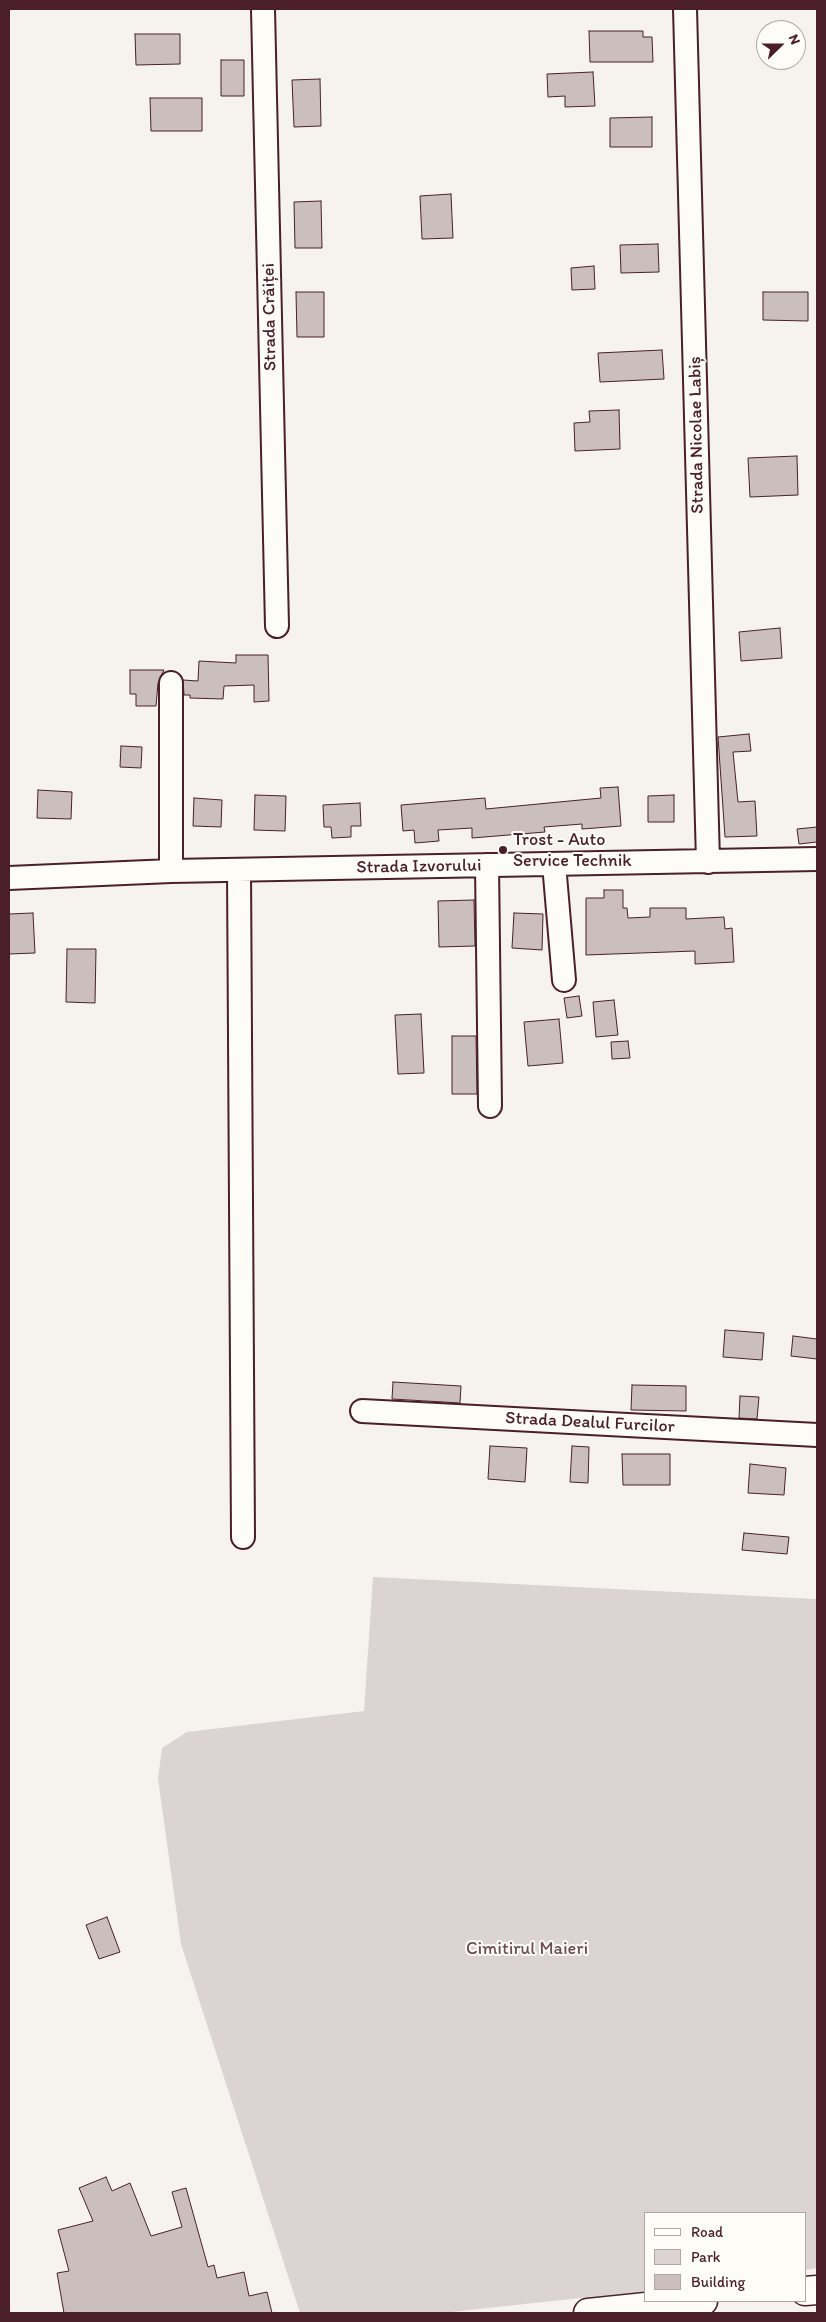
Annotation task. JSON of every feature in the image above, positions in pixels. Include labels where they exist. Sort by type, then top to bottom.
[{"type":"main road","points":[[588,2313],[693,2302]]},
{"type":"street","name":"Strada Crăiței","points":[[262,9],[277,626]]},
{"type":"street","name":"Strada Nicolae Labiș","points":[[686,9],[708,862]]},
{"type":"street","points":[[171,683],[171,871]]},
{"type":"street","name":"Strada Izvorului","points":[[9,878],[171,871],[817,859]]},
{"type":"street","points":[[554,864],[564,980]]},
{"type":"street","points":[[486,866],[490,1106]]},
{"type":"street","points":[[239,870],[243,1537]]},
{"type":"street","name":"Strada Dealul Furcilor","points":[[362,1411],[817,1435]]},
{"type":"green space","name":"Cimitirul Maieri","points":[[373,1577],[817,1599],[817,2268],[806,2270],[806,2212],[644,2212],[644,2291],[442,2313],[300,2313],[181,1944],[158,1779],[162,1748],[187,1732],[364,1711]]},
{"type":"building","points":[[589,31],[643,31],[643,37],[652,37],[653,62],[590,62]]},
{"type":"building","points":[[135,34],[180,34],[180,64],[136,65]]},
{"type":"building","points":[[221,60],[244,60],[244,96],[221,96]]},
{"type":"building","points":[[593,72],[595,106],[565,107],[565,96],[548,97],[547,74]]},
{"type":"building","points":[[320,79],[321,126],[294,127],[292,80]]},
{"type":"building","points":[[150,98],[202,98],[202,131],[151,131]]},
{"type":"building","points":[[652,117],[652,147],[610,147],[610,118]]},
{"type":"building","points":[[451,194],[453,238],[422,239],[420,196]]},
{"type":"building","points":[[321,201],[322,248],[295,248],[294,202]]},
{"type":"building","points":[[658,244],[659,272],[621,273],[620,245]]},
{"type":"building","points":[[594,266],[595,289],[572,290],[571,268]]},
{"type":"building","points":[[296,292],[324,292],[324,337],[297,337]]},
{"type":"building","points":[[763,292],[808,292],[808,321],[763,320]]},
{"type":"building","points":[[662,350],[664,379],[600,382],[598,353]]},
{"type":"building","points":[[619,410],[620,449],[575,451],[574,423],[590,422],[589,411]]},
{"type":"building","points":[[797,456],[798,495],[750,497],[748,458]]},
{"type":"building","points":[[780,628],[782,658],[741,661],[739,632]]},
{"type":"building","points":[[236,655],[268,655],[269,701],[254,702],[254,685],[224,686],[223,699],[190,698],[190,695],[184,695],[183,680],[198,681],[199,661],[236,663]]},
{"type":"building","points":[[130,670],[164,670],[158,683],[156,706],[136,706],[136,694],[130,694]]},
{"type":"building","points":[[749,734],[751,751],[733,752],[738,802],[755,801],[757,836],[725,837],[718,737]]},
{"type":"building","points":[[121,746],[142,747],[141,768],[120,767]]},
{"type":"building","points":[[618,787],[621,826],[582,829],[582,824],[544,827],[545,832],[472,838],[472,828],[438,830],[439,841],[415,843],[414,830],[403,831],[401,805],[485,798],[486,809],[601,798],[600,788]]},
{"type":"building","points":[[38,790],[72,792],[71,819],[37,818]]},
{"type":"building","points":[[255,795],[286,796],[285,831],[254,830]]},
{"type":"building","points":[[674,795],[674,822],[648,822],[648,796]]},
{"type":"building","points":[[194,798],[222,800],[221,827],[193,826]]},
{"type":"building","points":[[360,803],[361,826],[351,826],[351,837],[332,838],[331,827],[324,827],[323,805]]},
{"type":"building","points":[[817,827],[817,842],[799,844],[797,829]]},
{"type":"building","points":[[604,890],[623,890],[623,908],[627,908],[628,918],[650,917],[650,908],[686,908],[686,919],[724,917],[725,929],[732,928],[734,962],[695,964],[695,951],[586,955],[586,898],[604,898]]},
{"type":"building","points":[[474,900],[475,946],[439,947],[438,901]]},
{"type":"building","points":[[33,913],[35,953],[9,954],[9,914]]},
{"type":"building","points":[[514,913],[543,914],[542,950],[512,948]]},
{"type":"building","points":[[67,949],[96,949],[95,1003],[66,1002]]},
{"type":"building","points":[[579,996],[582,1016],[567,1018],[564,998]]},
{"type":"building","points":[[614,1000],[618,1035],[596,1037],[593,1002]]},
{"type":"building","points":[[421,1014],[424,1073],[398,1074],[395,1015]]},
{"type":"building","points":[[559,1019],[563,1063],[528,1066],[524,1022]]},
{"type":"building","points":[[452,1036],[476,1036],[477,1094],[452,1094]]},
{"type":"building","points":[[628,1041],[630,1058],[612,1059],[611,1042]]},
{"type":"building","points":[[725,1330],[764,1333],[762,1360],[723,1357]]},
{"type":"building","points":[[793,1336],[817,1339],[817,1359],[791,1356]]},
{"type":"building","points":[[393,1382],[461,1386],[460,1403],[392,1399]]},
{"type":"building","points":[[632,1385],[686,1386],[686,1411],[631,1410]]},
{"type":"building","points":[[740,1396],[759,1397],[757,1419],[739,1418]]},
{"type":"building","points":[[490,1446],[527,1448],[525,1482],[488,1479]]},
{"type":"building","points":[[572,1446],[589,1447],[588,1483],[570,1482]]},
{"type":"building","points":[[622,1454],[670,1454],[670,1485],[623,1485]]},
{"type":"building","points":[[750,1464],[786,1468],[784,1495],[748,1493]]},
{"type":"building","points":[[744,1533],[789,1537],[787,1554],[742,1550]]},
{"type":"building","points":[[107,1917],[120,1952],[99,1959],[86,1925]]},
{"type":"building","points":[[106,2177],[112,2191],[130,2183],[151,2236],[182,2227],[172,2192],[186,2188],[208,2267],[214,2265],[217,2278],[244,2272],[249,2296],[267,2292],[272,2313],[64,2313],[57,2273],[69,2271],[58,2230],[93,2221],[79,2188]]},
{"type":"place","name":"Trost - Auto Service Technik","points":[[503,850]]}]
